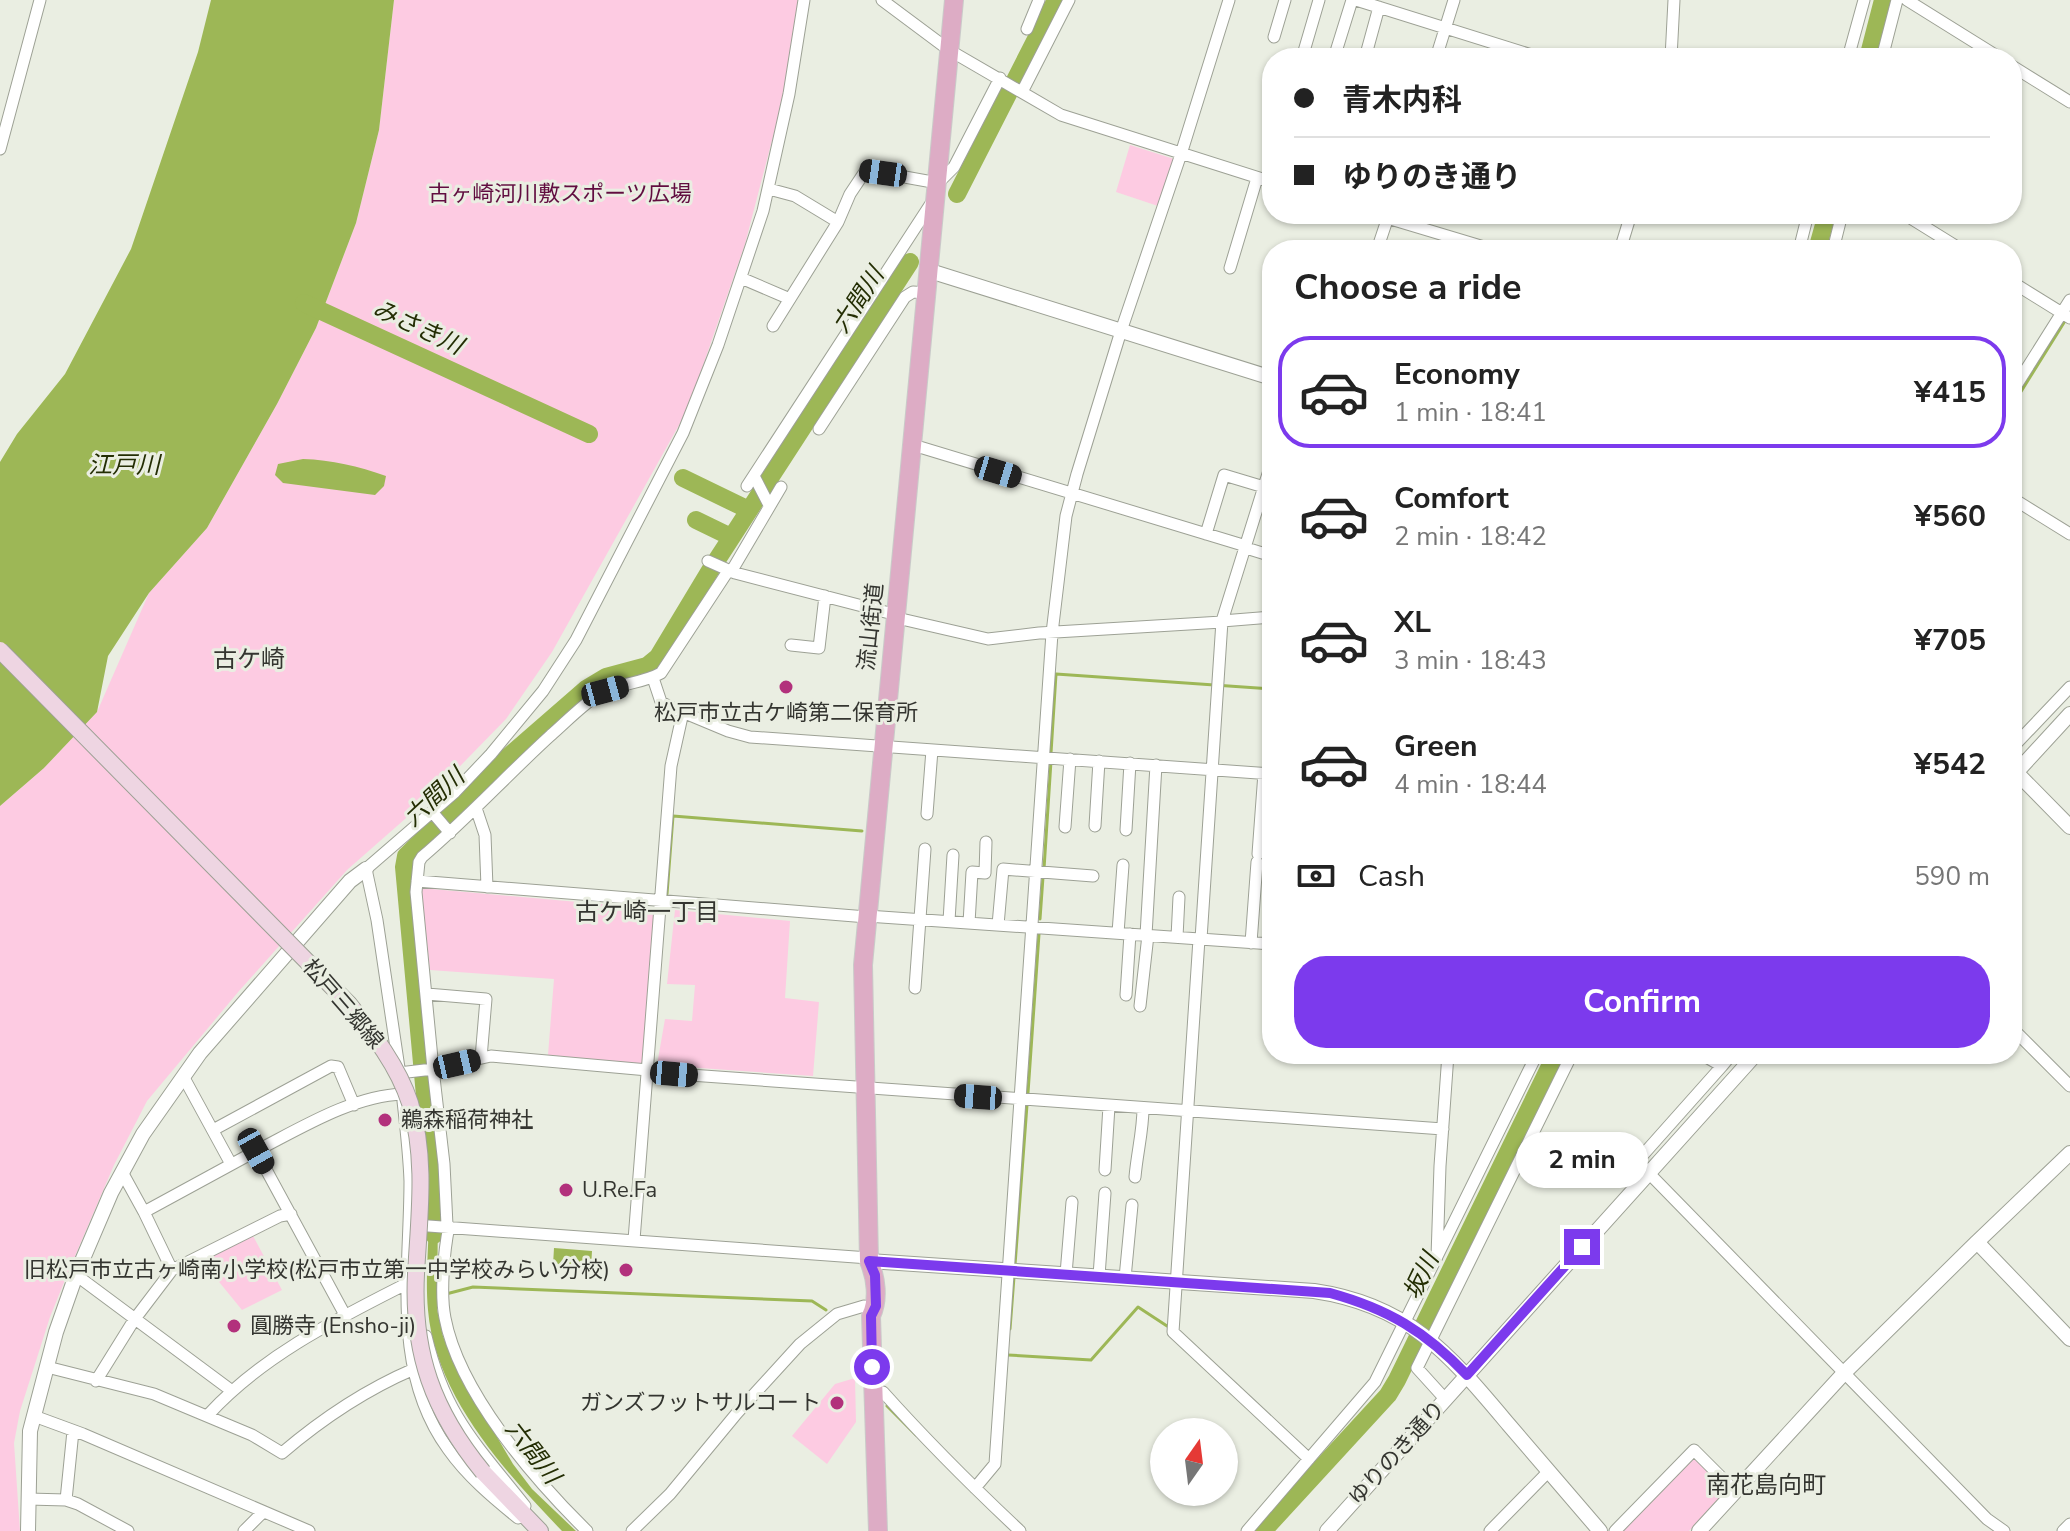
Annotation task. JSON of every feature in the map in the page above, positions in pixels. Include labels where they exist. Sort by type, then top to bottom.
[{"type":"main road","name":"流山街道","points":[[878,1531],[873,1392],[863,1272],[869,1259],[862,991],[954,0]]},
{"type":"main road","name":"松戸三郷線","points":[[0,650],[349,1004],[394,1067],[409,1102],[419,1151],[420,1207],[415,1293],[422,1359],[443,1415],[483,1472],[540,1531]]},
{"type":"street","points":[[0,149],[3,128],[40,0]]},
{"type":"street","points":[[28,1531],[28,1449],[47,1367],[76,1275],[122,1172],[143,1134],[183,1076],[249,995],[350,881],[433,813],[491,754],[543,691],[571,648],[683,433],[718,345],[769,189],[804,0]]},
{"type":"street","points":[[882,0],[949,50],[1072,120],[1262,179]]},
{"type":"street","points":[[1027,29],[1039,0]]},
{"type":"street","points":[[1022,92],[1069,0]]},
{"type":"street","points":[[975,1488],[995,1464],[1052,633],[1062,551],[1072,495],[1121,331],[1229,0]]},
{"type":"street","points":[[1274,37],[1285,0]]},
{"type":"street","points":[[1305,48],[1319,0]]},
{"type":"street","points":[[1337,48],[1354,0],[1382,5],[1509,48]]},
{"type":"street","points":[[1439,48],[1454,0]]},
{"type":"street","points":[[1672,48],[1674,0]]},
{"type":"street","points":[[1851,48],[1864,0]]},
{"type":"street","points":[[1885,48],[1897,0]]},
{"type":"street","points":[[1907,0],[1984,48]]},
{"type":"street","points":[[1368,48],[1382,5]]},
{"type":"street","points":[[2022,72],[2070,102]]},
{"type":"street","points":[[769,505],[751,481],[938,187],[954,167],[1000,78]]},
{"type":"street","points":[[773,326],[838,222],[850,194],[866,170],[938,187]]},
{"type":"street","points":[[1230,268],[1257,178]]},
{"type":"street","points":[[769,189],[795,196],[838,222]]},
{"type":"street","points":[[1413,224],[1463,240]]},
{"type":"street","points":[[1920,224],[1946,240]]},
{"type":"street","points":[[930,271],[1262,375]]},
{"type":"street","points":[[741,278],[790,299]]},
{"type":"street","points":[[2022,288],[2066,316]]},
{"type":"street","points":[[819,429],[905,297],[913,292],[928,293]]},
{"type":"street","points":[[2022,378],[2066,316],[2070,300]]},
{"type":"street","points":[[913,445],[1262,553]]},
{"type":"street","points":[[1206,534],[1224,475],[1262,486]]},
{"type":"street","points":[[587,1531],[548,1492],[503,1436],[476,1392],[451,1340],[444,1317],[448,1226],[417,881],[422,857],[508,774],[597,696],[653,678],[668,664],[781,487]]},
{"type":"street","points":[[1262,494],[1222,622],[1173,1332],[1309,1459]]},
{"type":"street","points":[[2022,504],[2070,534]]},
{"type":"street","points":[[708,561],[729,571],[988,639],[1262,618]]},
{"type":"street","points":[[791,645],[819,648],[825,596]]},
{"type":"street","points":[[653,678],[661,702],[728,731],[750,737],[1262,773]]},
{"type":"street","points":[[2022,737],[2070,687]]},
{"type":"street","points":[[634,1240],[671,766],[683,712]]},
{"type":"street","points":[[2022,763],[2070,714]]},
{"type":"street","points":[[927,814],[932,750]]},
{"type":"street","points":[[1065,827],[1070,759]]},
{"type":"street","points":[[1095,826],[1099,761]]},
{"type":"street","points":[[1126,830],[1130,763]]},
{"type":"street","points":[[1140,1006],[1156,765]]},
{"type":"street","points":[[2022,781],[2070,827]]},
{"type":"street","points":[[476,808],[485,835],[487,887]]},
{"type":"street","points":[[433,813],[450,833]]},
{"type":"street","points":[[1251,943],[1262,820]]},
{"type":"street","points":[[969,923],[972,872],[985,873],[986,842]]},
{"type":"street","points":[[915,988],[925,849]]},
{"type":"street","points":[[949,921],[953,855]]},
{"type":"street","points":[[1123,865],[1126,995]]},
{"type":"street","points":[[366,869],[403,1072],[415,1225],[406,1289],[407,1328],[414,1369],[428,1413],[448,1449],[489,1494],[540,1531]]},
{"type":"street","points":[[998,925],[1003,869],[1093,876]]},
{"type":"street","points":[[417,881],[867,917],[1262,944]]},
{"type":"street","points":[[1177,937],[1179,897]]},
{"type":"street","points":[[427,994],[486,999],[481,1058]]},
{"type":"street","points":[[2022,1038],[2070,1086]]},
{"type":"street","points":[[403,1072],[491,1056],[1020,1100],[1443,1129]]},
{"type":"street","points":[[1437,1257],[1447,1064]]},
{"type":"street","points":[[1247,1531],[1375,1382],[1407,1323],[1532,1064]]},
{"type":"street","points":[[1446,1400],[1417,1368],[1567,1064]]},
{"type":"street","points":[[1525,1151],[1561,1169],[1633,1166],[1722,1066],[1718,1064]]},
{"type":"street","name":"ゆりのき通り","points":[[1327,1531],[1747,1064]]},
{"type":"street","points":[[213,1130],[331,1066],[338,1067],[354,1105]]},
{"type":"street","points":[[183,1076],[231,1164]]},
{"type":"street","points":[[144,1212],[312,1122],[382,1095],[403,1094]]},
{"type":"street","points":[[1105,1170],[1109,1106]]},
{"type":"street","points":[[1135,1177],[1139,1137],[1143,1131],[1143,1108]]},
{"type":"street","points":[[256,1151],[345,1315]]},
{"type":"street","points":[[1699,1531],[1845,1372],[2070,1153]]},
{"type":"street","points":[[1637,1161],[1987,1519],[2004,1531]]},
{"type":"street","points":[[122,1172],[172,1270]]},
{"type":"street","points":[[1099,1276],[1105,1193]]},
{"type":"street","points":[[1066,1274],[1072,1202]]},
{"type":"street","points":[[1125,1278],[1132,1205]]},
{"type":"street","points":[[96,1381],[134,1320],[172,1270],[280,1216],[291,1214]]},
{"type":"street","points":[[415,1225],[1330,1293],[1364,1303],[1407,1323],[1430,1339],[1467,1375],[1600,1531]]},
{"type":"street","points":[[1977,1242],[2070,1339]]},
{"type":"street","points":[[76,1275],[232,1391]]},
{"type":"street","points":[[208,1415],[232,1391],[303,1338],[345,1315],[406,1289]]},
{"type":"street","points":[[406,1289],[419,1309],[439,1382],[463,1430],[540,1531]]},
{"type":"street","points":[[632,1531],[670,1494],[737,1413],[800,1344],[837,1314],[867,1311]]},
{"type":"street","points":[[412,1354],[451,1340]]},
{"type":"street","points":[[47,1367],[154,1394],[252,1435],[282,1453],[325,1418],[360,1395],[414,1369]]},
{"type":"street","points":[[873,1392],[883,1392],[905,1418],[1020,1531]]},
{"type":"street","points":[[34,1416],[309,1531]]},
{"type":"street","points":[[66,1500],[73,1431]]},
{"type":"street","points":[[1615,1531],[1694,1450],[1735,1491]]},
{"type":"street","points":[[1490,1531],[1549,1471]]},
{"type":"street","points":[[28,1499],[66,1500],[128,1531]]},
{"type":"street","points":[[244,1531],[263,1512]]},
{"type":"street","points":[[2063,1531],[2070,1524]]},
{"type":"green space","name":"古ヶ崎河川敷スポーツ広場","points":[[394,0],[799,0],[782,102],[745,244],[688,409],[552,652],[506,719],[430,797],[347,870],[239,991],[147,1101],[114,1165],[50,1317],[20,1411],[14,1443],[20,1531],[0,1531],[0,806],[44,768],[97,712],[149,593],[207,528],[316,328],[356,223],[379,130]]},
{"type":"green space","points":[[1130,145],[1174,159],[1158,206],[1116,192]]},
{"type":"green space","points":[[421,888],[656,909],[642,1064],[548,1055],[554,979],[430,970]]},
{"type":"green space","points":[[675,910],[790,921],[785,998],[819,1002],[813,1076],[657,1065],[665,1019],[692,1021],[695,985],[667,984]]},
{"type":"green space","points":[[253,1236],[282,1290],[242,1310],[202,1261]]},
{"type":"green space","name":"ガンズフットサルコート","points":[[855,1378],[856,1422],[827,1464],[792,1436],[835,1384]]},
{"type":"green space","points":[[1691,1457],[1698,1458],[1726,1490],[1689,1531],[1619,1531]]},
{"type":"water","name":"江戸川","points":[[211,0],[394,0],[379,130],[356,223],[316,328],[207,528],[149,593],[108,656],[97,712],[44,768],[0,806],[0,462],[17,434],[65,374],[131,249],[198,52]]},
{"type":"water","points":[[303,459],[335,462],[376,472],[386,476],[384,486],[375,495],[283,483],[275,475],[278,464]]},
{"type":"water","points":[[429,1212],[438,1212],[437,1309],[443,1336],[455,1366],[513,1464],[532,1489],[576,1531],[562,1531],[496,1458],[458,1402],[444,1372],[433,1341],[428,1310]]},
{"type":"water","points":[[554,1248],[592,1251],[591,1268],[553,1265]]},
{"type":"waterway","name":"六間川","points":[[957,194],[1056,0]]},
{"type":"waterway","name":"坂川","points":[[1871,48],[1883,0]]},
{"type":"waterway","name":"坂川","points":[[1820,240],[1824,224]]},
{"type":"waterway","name":"六間川","points":[[434,1235],[431,1161],[404,867],[406,856],[501,763],[586,689],[606,677],[647,666],[658,657],[711,569],[910,262]]},
{"type":"waterway","name":"みさき川","points":[[304,303],[589,434]]},
{"type":"waterway","points":[[2022,390],[2065,321]]},
{"type":"waterway","name":"みさき川","points":[[683,478],[749,510]]},
{"type":"waterway","points":[[696,520],[731,537]]},
{"type":"waterway","points":[[1051,753],[1056,674],[1262,688]]},
{"type":"waterway","points":[[1044,869],[1051,761]]},
{"type":"waterway","points":[[667,894],[673,816],[862,831]]},
{"type":"waterway","points":[[1040,919],[1043,877]]},
{"type":"waterway","points":[[1028,1093],[1039,934]]},
{"type":"waterway","name":"坂川","points":[[1263,1531],[1388,1395],[1551,1064]]},
{"type":"waterway","points":[[1015,1265],[1027,1105]]},
{"type":"waterway","points":[[1511,1144],[1523,1148]]},
{"type":"waterway","points":[[1542,1154],[1563,1161],[1633,1158]]},
{"type":"waterway","points":[[1010,1329],[1014,1277]]},
{"type":"waterway","points":[[446,1294],[473,1287],[812,1301],[826,1310]]},
{"type":"waterway","points":[[1008,1355],[1091,1360],[1138,1307],[1167,1326]]},
{"type":"waterway","points":[[887,1406],[916,1435]]},
{"type":"place","name":"松戸市立古ケ崎第二保育所","points":[[786,687]]},
{"type":"place","name":"鵜森稲荷神社","points":[[385,1120]]},
{"type":"place","name":"U.Re.Fa","points":[[566,1190]]},
{"type":"place","name":"旧松戸市立古ヶ崎南小学校(松戸市立第一中学校みらい分校)","points":[[626,1270]]},
{"type":"place","name":"圓勝寺 (Ensho-ji)","points":[[234,1326]]},
{"type":"place","name":"ガンズフットサルコート","points":[[837,1403]]},
{"type":"district","name":"古ケ崎","points":[[249,659]]},
{"type":"district","name":"古ケ崎一丁目","points":[[647,912]]},
{"type":"district","name":"南花島向町","points":[[1766,1485]]},
{"type":"route","points":[[872,1367],[871,1316],[876,1306],[875,1275],[869,1261],[1330,1293],[1399,1318],[1431,1340],[1467,1375],[1582,1247]]}]
